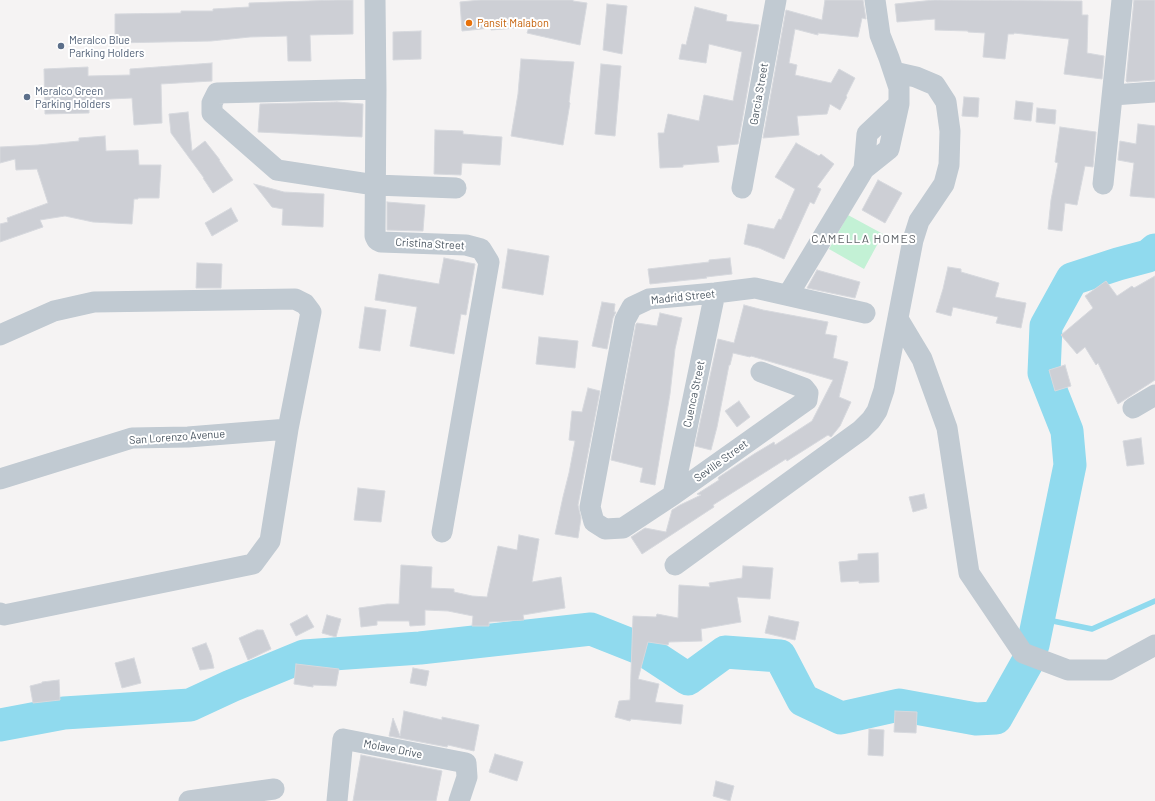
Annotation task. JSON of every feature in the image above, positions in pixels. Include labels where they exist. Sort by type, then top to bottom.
[{"type":"street","name":"Cristina Street","points":[[375,0],[375,236],[377,240],[381,242],[466,244],[481,249],[490,262],[442,532]]},
{"type":"street","name":"Garcia Street","points":[[742,188],[776,0]]},
{"type":"street","points":[[788,295],[864,169],[889,149],[899,104],[900,88],[880,35],[876,0]]},
{"type":"street","points":[[1103,184],[1122,0]]},
{"type":"street","points":[[675,565],[861,430],[871,420],[877,411],[884,390],[913,240],[919,221],[944,184],[949,165],[950,131],[946,102],[935,85],[916,77],[894,72]]},
{"type":"street","points":[[376,89],[216,93],[212,103],[212,113],[277,170],[375,184],[456,188]]},
{"type":"street","points":[[1113,95],[1155,92]]},
{"type":"street","name":"Madrid Street","points":[[590,507],[625,320],[632,307],[649,299],[755,288],[865,313]]},
{"type":"street","name":"Cuenca Street","points":[[673,495],[715,293]]},
{"type":"street","points":[[0,334],[54,311],[94,302],[295,299],[305,304],[311,312],[288,429],[270,541],[253,564],[4,615],[0,613]]},
{"type":"street","points":[[898,319],[922,359],[947,428],[969,573],[1023,653],[1068,670],[1109,670],[1155,645]]},
{"type":"street","name":"Seville Street","points":[[590,507],[594,522],[606,529],[623,528],[673,495],[807,400],[808,393],[804,388],[761,372]]},
{"type":"street","points":[[1133,408],[1155,395]]},
{"type":"street","name":"San Lorenzo Avenue","points":[[0,480],[132,438],[188,437],[288,429]]},
{"type":"street","name":"Molave Drive","points":[[337,801],[343,739],[466,763],[467,777],[459,801]]},
{"type":"street","points":[[189,801],[274,789]]},
{"type":"green space","points":[[848,215],[883,234],[864,269],[829,249]]},
{"type":"building","points":[[353,0],[353,34],[310,35],[311,61],[288,61],[287,36],[250,37],[211,41],[115,43],[115,14],[213,11],[213,9],[249,7],[249,3]]},
{"type":"building","points":[[480,0],[573,0],[587,3],[580,45],[527,33],[529,27],[491,30],[491,28],[462,31],[460,2]]},
{"type":"building","points":[[825,0],[863,0],[866,19],[862,18],[858,37],[818,33],[818,35],[795,29],[789,63],[797,65],[795,75],[831,83],[839,69],[855,78],[846,96],[847,97],[840,110],[830,104],[827,114],[797,116],[799,135],[763,138],[786,10],[822,20]]},
{"type":"building","points":[[934,0],[1082,1],[1082,15],[1088,15],[1087,53],[1104,56],[1102,79],[1064,74],[1069,39],[1014,33],[1008,34],[1005,59],[983,57],[985,33],[935,30],[935,19],[897,22],[895,4]]},
{"type":"building","points":[[1134,0],[1155,0],[1155,80],[1126,81]]},
{"type":"building","points":[[607,4],[627,6],[622,54],[603,50]]},
{"type":"building","points":[[695,7],[727,15],[726,21],[759,25],[738,144],[717,146],[719,162],[683,165],[683,167],[660,168],[658,133],[664,133],[668,114],[699,121],[704,95],[733,101],[742,52],[709,44],[706,63],[679,59],[682,44],[686,45]]},
{"type":"building","points":[[421,31],[421,59],[393,60],[393,32]]},
{"type":"building","points":[[521,59],[574,62],[570,103],[563,145],[511,136],[518,94]]},
{"type":"building","points":[[212,63],[212,81],[161,84],[162,123],[134,125],[132,98],[89,100],[89,113],[45,114],[44,69],[88,67],[88,76],[130,75],[130,69]]},
{"type":"building","points":[[601,64],[621,66],[615,136],[595,134]]},
{"type":"building","points":[[964,97],[979,98],[978,117],[962,116]]},
{"type":"building","points":[[1016,101],[1033,103],[1031,121],[1014,119]]},
{"type":"building","points":[[337,102],[363,104],[362,137],[258,132],[260,104]]},
{"type":"building","points":[[1037,108],[1056,110],[1055,124],[1036,122]]},
{"type":"building","points":[[188,112],[192,151],[205,141],[233,180],[213,193],[204,178],[171,133],[169,114]]},
{"type":"building","points":[[1138,124],[1155,126],[1155,198],[1130,196],[1134,163],[1118,160],[1120,141],[1136,144]]},
{"type":"building","points":[[1060,127],[1096,132],[1093,167],[1085,166],[1077,205],[1065,203],[1062,231],[1048,229],[1051,200],[1058,163],[1055,162]]},
{"type":"building","points":[[435,130],[463,131],[463,134],[502,137],[500,165],[462,163],[461,175],[434,174]]},
{"type":"building","points":[[105,136],[106,151],[138,150],[139,165],[161,165],[159,198],[134,199],[132,224],[93,222],[65,216],[40,220],[43,227],[0,242],[0,224],[8,222],[7,218],[48,203],[37,169],[16,170],[15,159],[0,163],[0,147],[79,141],[79,138]]},
{"type":"building","points":[[796,143],[819,156],[821,154],[834,164],[817,187],[821,189],[814,204],[810,202],[784,259],[759,248],[744,244],[748,224],[774,229],[779,219],[781,220],[795,189],[775,177]]},
{"type":"building","points":[[878,180],[902,193],[885,223],[862,210]]},
{"type":"building","points":[[254,184],[284,192],[324,194],[323,227],[282,225],[283,209],[272,207]]},
{"type":"building","points":[[387,202],[425,205],[423,231],[387,230]]},
{"type":"building","points":[[231,208],[238,221],[212,236],[205,223]]},
{"type":"building","points":[[508,249],[549,256],[543,295],[502,288]]},
{"type":"building","points":[[444,258],[475,264],[466,315],[461,314],[454,354],[410,346],[417,307],[375,300],[379,274],[439,284]]},
{"type":"building","points":[[730,258],[732,274],[650,284],[648,269]]},
{"type":"building","points":[[197,263],[222,264],[221,288],[196,288]]},
{"type":"building","points":[[948,267],[961,269],[961,272],[999,283],[995,297],[1026,303],[1021,328],[996,323],[998,317],[953,307],[951,316],[936,312]]},
{"type":"building","points":[[817,270],[860,282],[855,298],[807,288]]},
{"type":"building","points":[[1155,276],[1155,380],[1118,404],[1098,363],[1096,365],[1085,347],[1077,354],[1061,335],[1093,308],[1085,296],[1106,281],[1117,296],[1132,286],[1134,288]]},
{"type":"building","points":[[602,302],[615,304],[614,312],[616,312],[613,318],[607,349],[592,346]]},
{"type":"building","points":[[744,305],[828,322],[825,334],[837,336],[833,358],[848,362],[839,397],[851,402],[840,426],[831,437],[828,435],[787,461],[786,459],[713,505],[714,507],[642,554],[631,537],[645,528],[666,532],[672,510],[701,495],[697,494],[719,480],[719,477],[754,454],[774,442],[775,445],[812,421],[833,380],[751,356],[733,353],[729,365],[711,450],[695,446],[718,339],[734,343]]},
{"type":"building","points":[[365,307],[386,310],[380,351],[359,348]]},
{"type":"building","points":[[660,313],[682,318],[675,349],[670,394],[655,485],[640,482],[643,468],[611,460],[636,324],[657,326]]},
{"type":"building","points":[[539,337],[578,341],[575,368],[536,364]]},
{"type":"building","points":[[1065,365],[1071,386],[1055,391],[1049,370]]},
{"type":"building","points":[[588,388],[600,391],[578,505],[581,518],[578,538],[555,534],[575,441],[569,440],[572,411],[582,412]]},
{"type":"building","points":[[739,401],[750,417],[737,427],[725,411]]},
{"type":"building","points":[[1141,438],[1144,464],[1127,466],[1123,441]]},
{"type":"building","points":[[358,488],[385,491],[381,522],[354,520]]},
{"type":"building","points":[[924,494],[927,508],[913,512],[909,497]]},
{"type":"building","points":[[519,535],[539,539],[532,582],[561,577],[565,608],[523,615],[524,620],[489,622],[489,626],[472,626],[473,616],[448,611],[425,610],[425,625],[410,626],[409,621],[377,621],[377,625],[361,627],[359,608],[399,604],[401,565],[432,567],[431,588],[454,589],[454,592],[472,596],[487,597],[498,546],[517,550]]},
{"type":"building","points":[[878,553],[879,582],[841,582],[839,562],[858,560],[858,554]]},
{"type":"building","points":[[743,566],[773,568],[770,599],[737,597],[741,622],[701,629],[702,641],[669,642],[668,645],[648,642],[638,679],[659,684],[655,702],[683,705],[681,724],[631,719],[630,721],[615,717],[619,701],[630,700],[633,616],[656,617],[657,614],[678,618],[679,585],[710,587],[709,583],[742,578]]},
{"type":"building","points":[[307,615],[314,627],[296,636],[290,624]]},
{"type":"building","points":[[327,615],[341,619],[336,637],[322,633]]},
{"type":"building","points":[[769,616],[799,622],[795,640],[765,633]]},
{"type":"building","points":[[257,630],[263,630],[271,649],[248,660],[239,638]]},
{"type":"building","points":[[206,643],[214,668],[200,670],[192,648]]},
{"type":"building","points":[[134,658],[141,683],[122,688],[115,663]]},
{"type":"building","points":[[296,664],[339,669],[336,686],[313,685],[313,687],[294,684]]},
{"type":"building","points":[[413,668],[429,671],[426,686],[410,683]]},
{"type":"building","points":[[59,680],[60,700],[33,703],[30,686],[42,682]]},
{"type":"building","points":[[404,711],[442,720],[442,717],[479,725],[474,751],[448,745],[447,747],[389,736],[393,718],[400,736]]},
{"type":"building","points":[[895,711],[917,712],[916,733],[894,732]]},
{"type":"building","points":[[869,729],[884,730],[883,756],[868,755]]},
{"type":"building","points":[[495,754],[523,762],[517,781],[489,772]]},
{"type":"building","points":[[361,755],[442,771],[436,801],[353,801]]},
{"type":"building","points":[[716,781],[734,786],[730,801],[713,796]]},
{"type":"waterway","points":[[1033,645],[1070,465],[1067,431],[1044,373],[1046,326],[1072,279],[1148,256],[1155,250]]},
{"type":"waterway","points":[[1038,618],[1092,629],[1155,601]]},
{"type":"waterway","points":[[0,725],[64,713],[190,705],[231,686],[304,656],[420,648],[591,629],[644,650],[688,679],[725,652],[780,656],[803,700],[841,718],[899,705],[976,719],[996,718],[1027,663]]},
{"type":"place","name":"Pansit Malabon","points":[[469,23]]},
{"type":"place","name":"Meralco Blue Parking Holders","points":[[61,46]]},
{"type":"place","name":"Meralco Green Parking Holders","points":[[27,97]]},
{"type":"district","name":"CAMELLA HOMES","points":[[864,239]]}]
